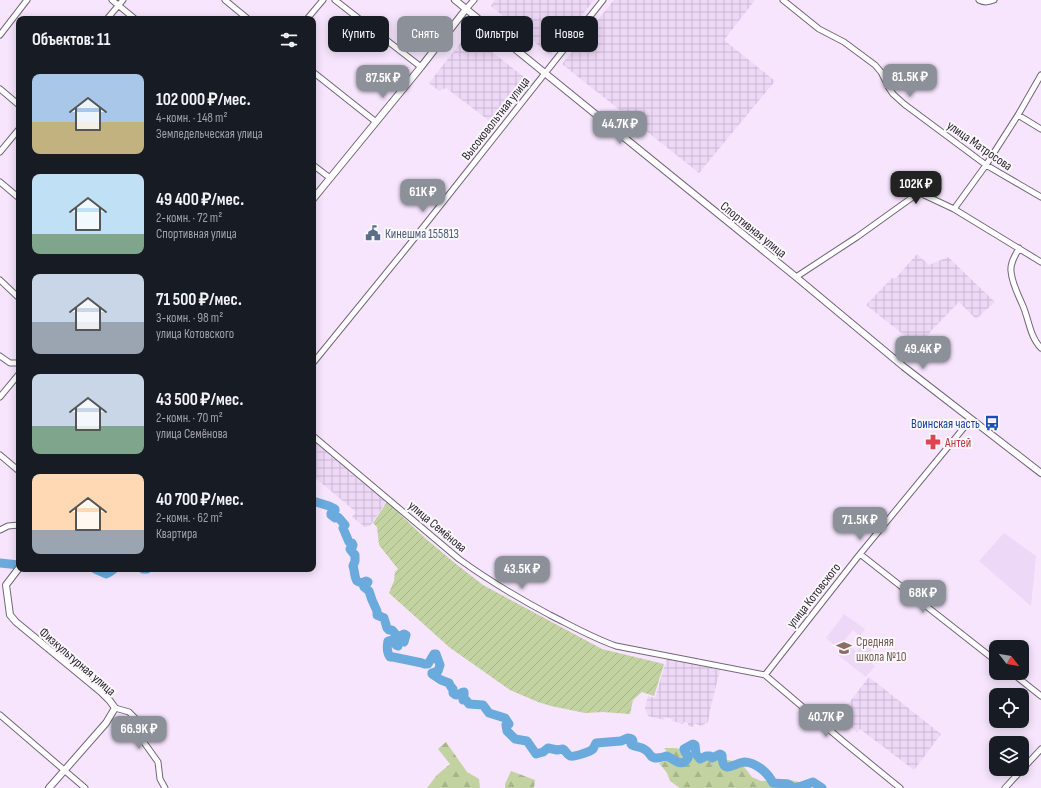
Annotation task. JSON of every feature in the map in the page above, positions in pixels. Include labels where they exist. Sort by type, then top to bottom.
[{"type":"street","points":[[0,35],[27,0]]},
{"type":"street","points":[[112,0],[131,16]]},
{"type":"street","points":[[109,16],[123,0]]},
{"type":"street","points":[[225,0],[244,16]]},
{"type":"street","points":[[310,16],[323,0]]},
{"type":"street","points":[[335,0],[421,67]]},
{"type":"street","name":"Спортивная улица","points":[[455,0],[904,366],[1041,473]]},
{"type":"street","points":[[316,195],[474,0]]},
{"type":"street","name":"Высоковольтная улица","points":[[316,359],[603,0]]},
{"type":"street","name":"улица Матросова","points":[[783,0],[819,29],[844,42],[874,65],[881,72],[893,94],[904,104],[986,165],[1041,197]]},
{"type":"street","points":[[979,0],[988,3],[994,0]]},
{"type":"street","points":[[316,74],[376,122]]},
{"type":"street","points":[[954,209],[986,165],[1018,115],[1041,75]]},
{"type":"street","points":[[0,90],[16,103]]},
{"type":"street","points":[[1018,115],[1041,129]]},
{"type":"street","points":[[0,152],[16,133]]},
{"type":"street","points":[[316,167],[330,178]]},
{"type":"street","points":[[0,182],[16,195]]},
{"type":"street","points":[[796,277],[857,237],[917,194],[922,194],[954,209],[1041,262]]},
{"type":"street","points":[[1019,248],[1012,260],[1011,270],[1013,282],[1032,334],[1037,344],[1041,348]]},
{"type":"street","points":[[0,280],[16,295]]},
{"type":"street","points":[[0,356],[10,363],[16,363]]},
{"type":"street","points":[[0,397],[16,378]]},
{"type":"street","name":"улица Котовского","points":[[765,675],[860,554],[971,419]]},
{"type":"street","name":"улица Семёнова","points":[[316,439],[445,548],[480,574],[516,596],[580,631],[600,641],[616,646],[765,675]]},
{"type":"street","points":[[0,455],[16,468]]},
{"type":"street","points":[[0,530],[8,526],[16,525]]},
{"type":"street","points":[[860,554],[989,655]]},
{"type":"street","points":[[5,584],[16,571]]},
{"type":"street","name":"Физкультурная улица","points":[[5,584],[10,615],[16,622],[101,692],[110,701],[114,708],[129,712],[135,718],[139,724],[143,742],[158,762],[160,779],[165,788]]},
{"type":"street","points":[[765,675],[900,788]]},
{"type":"street","points":[[1021,680],[1041,696]]},
{"type":"street","points":[[50,788],[106,723],[114,708]]},
{"type":"street","points":[[0,715],[85,788]]},
{"type":"street","points":[[1006,788],[1041,749]]},
{"type":"shaded area","points":[[495,0],[594,0],[581,16],[541,16],[541,48],[533,41],[533,16],[503,16],[491,6]]},
{"type":"shaded area","points":[[614,0],[755,0],[724,40],[775,81],[699,173],[562,64],[572,52],[598,52],[598,20]]},
{"type":"shaded area","points":[[461,42],[461,52],[492,52],[529,81],[495,125],[446,88],[439,91],[429,83]]},
{"type":"shaded area","points":[[917,254],[929,265],[948,257],[995,302],[976,319],[959,302],[918,346],[866,305],[892,278],[896,278]]},
{"type":"shaded area","points":[[316,442],[387,501],[370,526],[365,527],[352,517],[356,512],[316,479]]},
{"type":"shaded area","points":[[1004,533],[1036,556],[1031,606],[979,561]]},
{"type":"shaded area","name":"Средняя школа №10","points":[[844,614],[865,629],[860,636],[853,630],[844,641],[857,652],[867,638],[876,644],[866,658],[875,666],[866,677],[838,655],[841,651],[826,638]]},
{"type":"shaded area","points":[[667,658],[720,670],[708,722],[701,726],[694,723],[693,727],[688,726],[688,723],[684,722],[683,724],[665,717],[664,720],[648,716],[645,708],[648,696],[655,698]]},
{"type":"shaded area","points":[[869,677],[941,734],[914,770],[860,729],[857,732],[838,717]]},
{"type":"green space","points":[[387,502],[425,538],[483,585],[602,649],[664,664],[654,696],[642,692],[633,700],[630,714],[603,712],[585,713],[551,706],[510,690],[449,647],[389,593],[394,581],[395,572],[398,569],[379,545],[377,527],[373,523]]},
{"type":"green space","points":[[446,742],[467,772],[479,779],[480,788],[427,788],[437,775],[450,764],[438,749]]},
{"type":"green space","points":[[664,748],[675,748],[741,763],[752,777],[761,781],[786,779],[807,784],[812,788],[680,788],[670,781],[667,773],[659,763],[673,759]]},
{"type":"green space","points":[[511,771],[535,780],[534,788],[505,788],[505,784]]},
{"type":"waterway","points":[[316,502],[335,509],[331,515],[335,518],[338,517],[345,525],[343,528],[349,542],[353,545],[350,549],[355,555],[353,566],[356,579],[362,583],[366,581],[368,582],[364,587],[369,591],[377,611],[377,615],[384,618],[387,628],[392,630],[398,637],[404,634],[406,635],[404,642],[399,640],[398,646],[392,640],[388,641],[388,654],[390,657],[428,664],[434,654],[436,654],[440,665],[438,671],[432,674],[449,683],[453,689],[453,693],[458,695],[464,692],[463,700],[466,700],[469,704],[483,705],[489,713],[505,718],[509,724],[506,725],[507,731],[515,739],[527,741],[536,754],[543,752],[548,748],[557,750],[563,749],[569,755],[575,756],[593,749],[596,743],[621,741],[629,738],[633,740],[632,745],[645,750],[654,758],[667,756],[681,763],[686,761],[688,758],[684,749],[693,744],[695,745],[696,754],[700,759],[706,756],[710,756],[712,758],[720,754],[722,755],[724,765],[727,767],[745,762],[754,764],[762,769],[773,783],[788,784],[794,788]]},
{"type":"waterway","points":[[0,563],[16,565]]},
{"type":"waterway","points":[[102,572],[106,574],[110,572]]},
{"type":"waterway","points":[[796,788],[813,782],[822,788]]},
{"type":"place","name":"Кинешма 155813","points":[[373,233]]},
{"type":"place","name":"Воинская часть","points":[[992,423]]},
{"type":"place","name":"Антей","points":[[933,442]]},
{"type":"place","name":"Средняя школа №10","points":[[844,648]]}]
